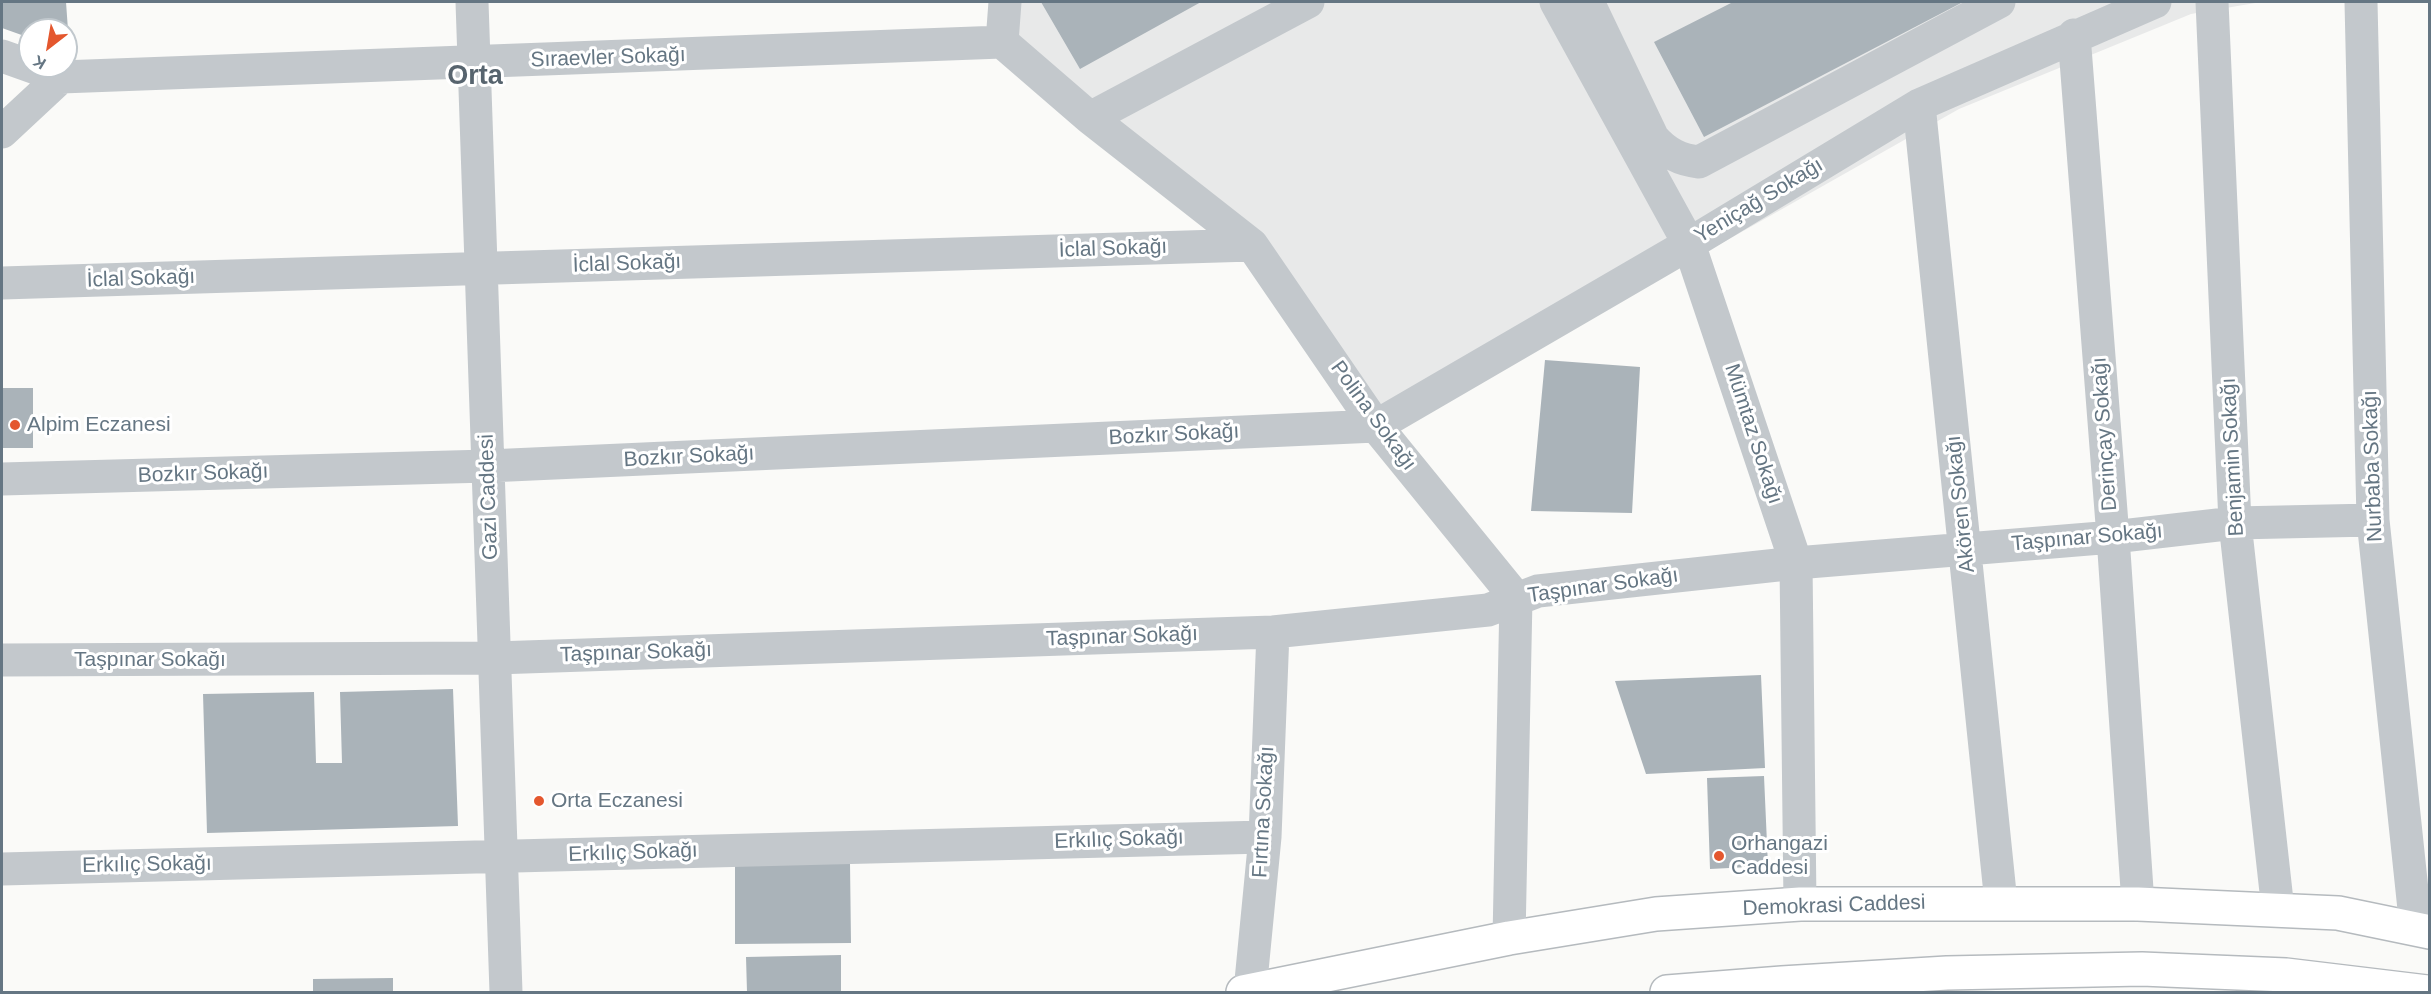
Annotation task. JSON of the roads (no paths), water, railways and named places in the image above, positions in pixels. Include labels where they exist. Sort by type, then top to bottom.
[{"type":"main road","name":"Demokrasi Caddesi","points":[[1246,992],[1509,938],[1656,914],[1800,904],[2138,904],[2338,913],[2423,930]]},
{"type":"main road","points":[[1667,993],[1947,973],[2142,969],[2286,975],[2427,993]]},
{"type":"street","name":"Gazi Caddesi","points":[[472,2],[506,993]]},
{"type":"street","points":[[1002,42],[1005,2]]},
{"type":"street","points":[[1090,118],[1308,2]]},
{"type":"street","points":[[1578,5],[1653,138],[1663,149],[1676,157],[1699,162],[1999,2]]},
{"type":"street","name":"Yeniçağ Sokağı","points":[[1376,426],[1689,244],[1918,105],[2074,35],[2155,2]]},
{"type":"street","name":"Benjamin Sokağı","points":[[2212,2],[2235,523],[2278,910]]},
{"type":"street","name":"Nurbaba Sokağı","points":[[2361,2],[2373,520],[2423,930]]},
{"type":"street","name":"Mümtaz Sokağı","points":[[1578,5],[1689,244],[1796,563],[1800,904]]},
{"type":"street","name":"Derinçay Sokağı","points":[[2074,35],[2113,537],[2138,904]]},
{"type":"street","name":"Sıraevler Sokağı","points":[[78,76],[1002,42]]},
{"type":"street","name":"Polina Sokağı","points":[[1002,42],[1090,118],[1252,245],[1376,426],[1516,598]]},
{"type":"street","name":"Sıraevler Sokağı","points":[[2,56],[18,62]]},
{"type":"street","points":[[2,132],[60,78]]},
{"type":"street","name":"Akören Sokağı","points":[[1918,105],[1966,549],[2001,903]]},
{"type":"street","name":"İclal Sokağı","points":[[2,283],[1252,245]]},
{"type":"street","name":"Bozkır Sokağı","points":[[2,479],[488,466],[1376,426]]},
{"type":"street","name":"Taşpınar Sokağı","points":[[2,660],[495,658],[1273,632],[1488,610],[1538,591],[1796,563],[2113,537],[2235,523],[2373,520]]},
{"type":"street","points":[[1509,938],[1516,598]]},
{"type":"street","name":"Fırtına Sokağı","points":[[1246,992],[1265,837],[1273,632]]},
{"type":"street","name":"Erkılıç Sokağı","points":[[2,869],[1265,837]]},
{"type":"place","name":"Alpim Eczanesi","points":[[15,425]]},
{"type":"place","name":"Orta Eczanesi","points":[[539,801]]},
{"type":"place","name":"Orhangazi Caddesi","points":[[1719,856]]},
{"type":"district","name":"Orta","points":[[475,77]]}]
